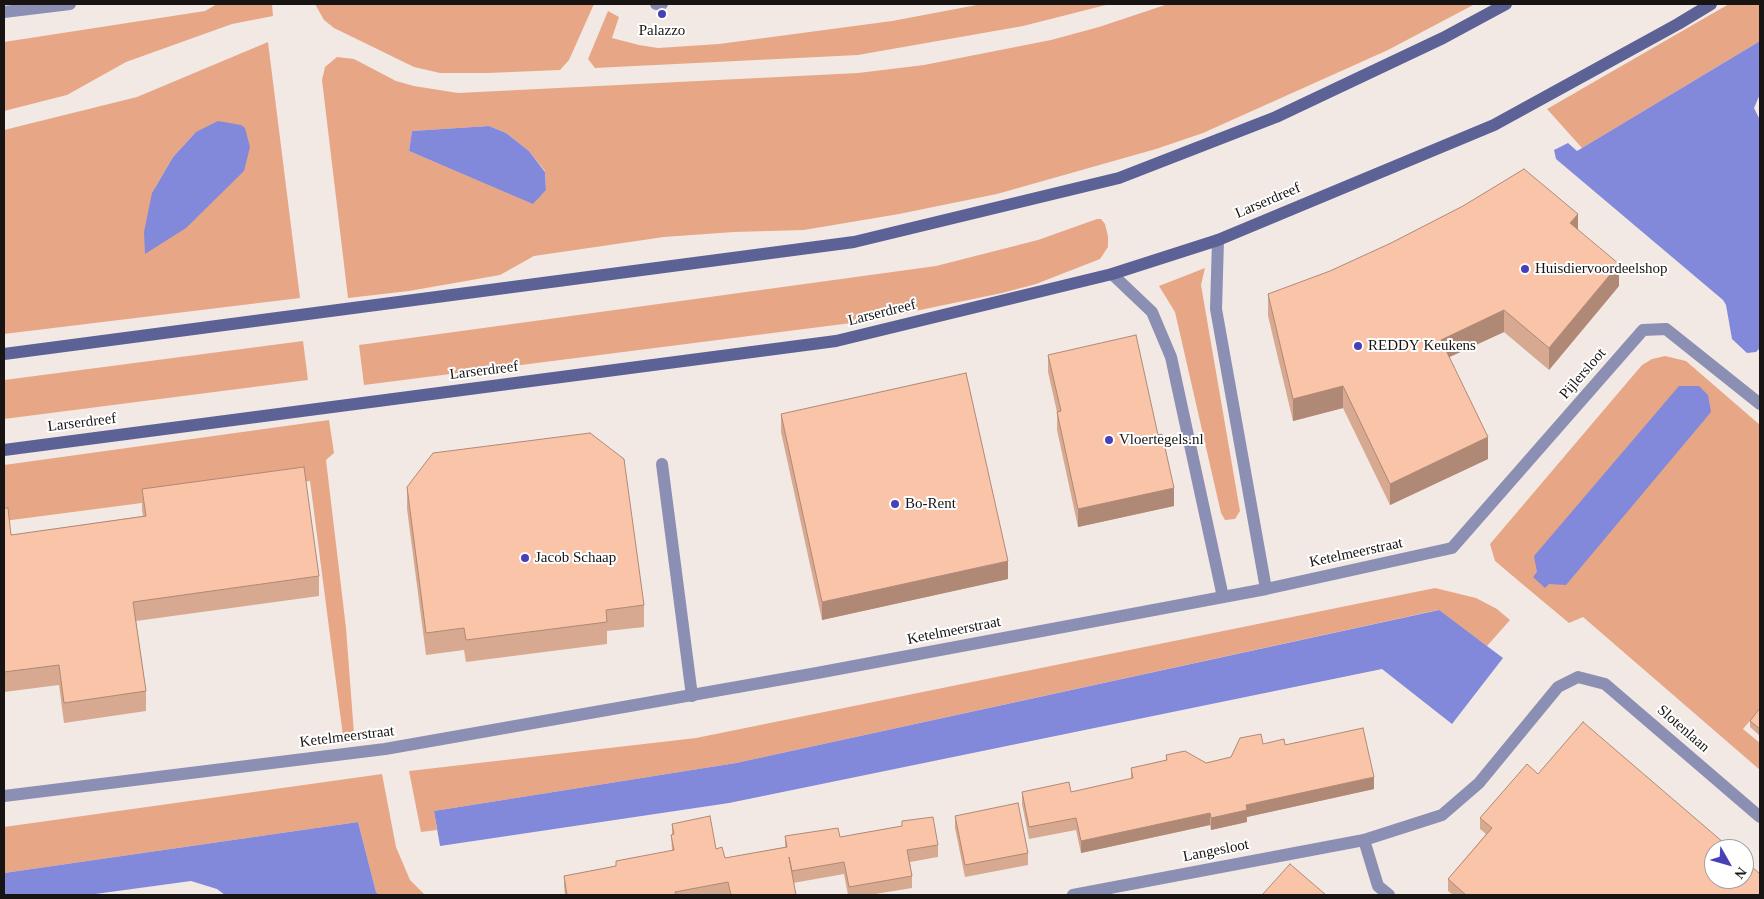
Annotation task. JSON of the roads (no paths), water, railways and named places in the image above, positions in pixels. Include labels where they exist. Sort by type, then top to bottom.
[{"type":"main road","points":[[4,354],[854,242],[1119,178],[1276,117],[1443,38],[1506,4]]},
{"type":"main road","name":"Larserdreef","points":[[4,450],[836,341],[1112,274],[1218,240],[1494,124],[1678,24],[1711,4]]},
{"type":"street","points":[[4,12],[70,4]]},
{"type":"street","points":[[656,4],[662,4]]},
{"type":"street","points":[[1218,240],[1216,309],[1266,589]]},
{"type":"street","points":[[1112,274],[1152,312],[1171,357],[1223,597]]},
{"type":"street","name":"Pijlersloot","points":[[1452,548],[1643,330],[1666,329],[1760,404]]},
{"type":"street","points":[[662,464],[692,696]]},
{"type":"street","name":"Ketelmeerstraat","points":[[4,796],[385,749],[692,696],[1266,589],[1452,548]]},
{"type":"street","name":"Slotenlaan","points":[[1578,677],[1605,684],[1758,810]]},
{"type":"street","name":"Langesloot","points":[[1073,895],[1364,840],[1442,816],[1479,783],[1558,687],[1578,677]]},
{"type":"street","points":[[1364,840],[1378,886],[1389,895]]},
{"type":"water","points":[[1760,41],[1760,94],[1754,108],[1760,120],[1760,348],[1756,352],[1747,353],[1732,339],[1726,305],[1723,300],[1556,159],[1554,150],[1568,143],[1577,151]]},
{"type":"water","points":[[218,121],[241,125],[245,128],[250,147],[244,171],[186,228],[145,254],[144,232],[152,193],[173,157],[196,132]]},
{"type":"water","points":[[489,126],[506,133],[529,151],[545,172],[546,190],[533,204],[409,151],[412,131]]},
{"type":"water","points":[[1679,386],[1699,386],[1708,395],[1711,412],[1566,585],[1549,584],[1545,588],[1533,577],[1537,572],[1534,556]]},
{"type":"water","points":[[1439,610],[1503,658],[1452,724],[1382,669],[729,803],[440,846],[434,811],[736,763]]},
{"type":"water","points":[[358,822],[376,892],[379,895],[225,895],[217,889],[191,881],[88,895],[4,895],[4,873]]},
{"type":"place","name":"Palazzo","points":[[662,14]]},
{"type":"place","name":"Huisdiervoordeelshop","points":[[1525,269]]},
{"type":"place","name":"REDDY Keukens","points":[[1358,346]]},
{"type":"place","name":"Vloertegels.nl","points":[[1109,440]]},
{"type":"place","name":"Bo-Rent","points":[[895,504]]},
{"type":"place","name":"Jacob Schaap","points":[[525,558]]}]
